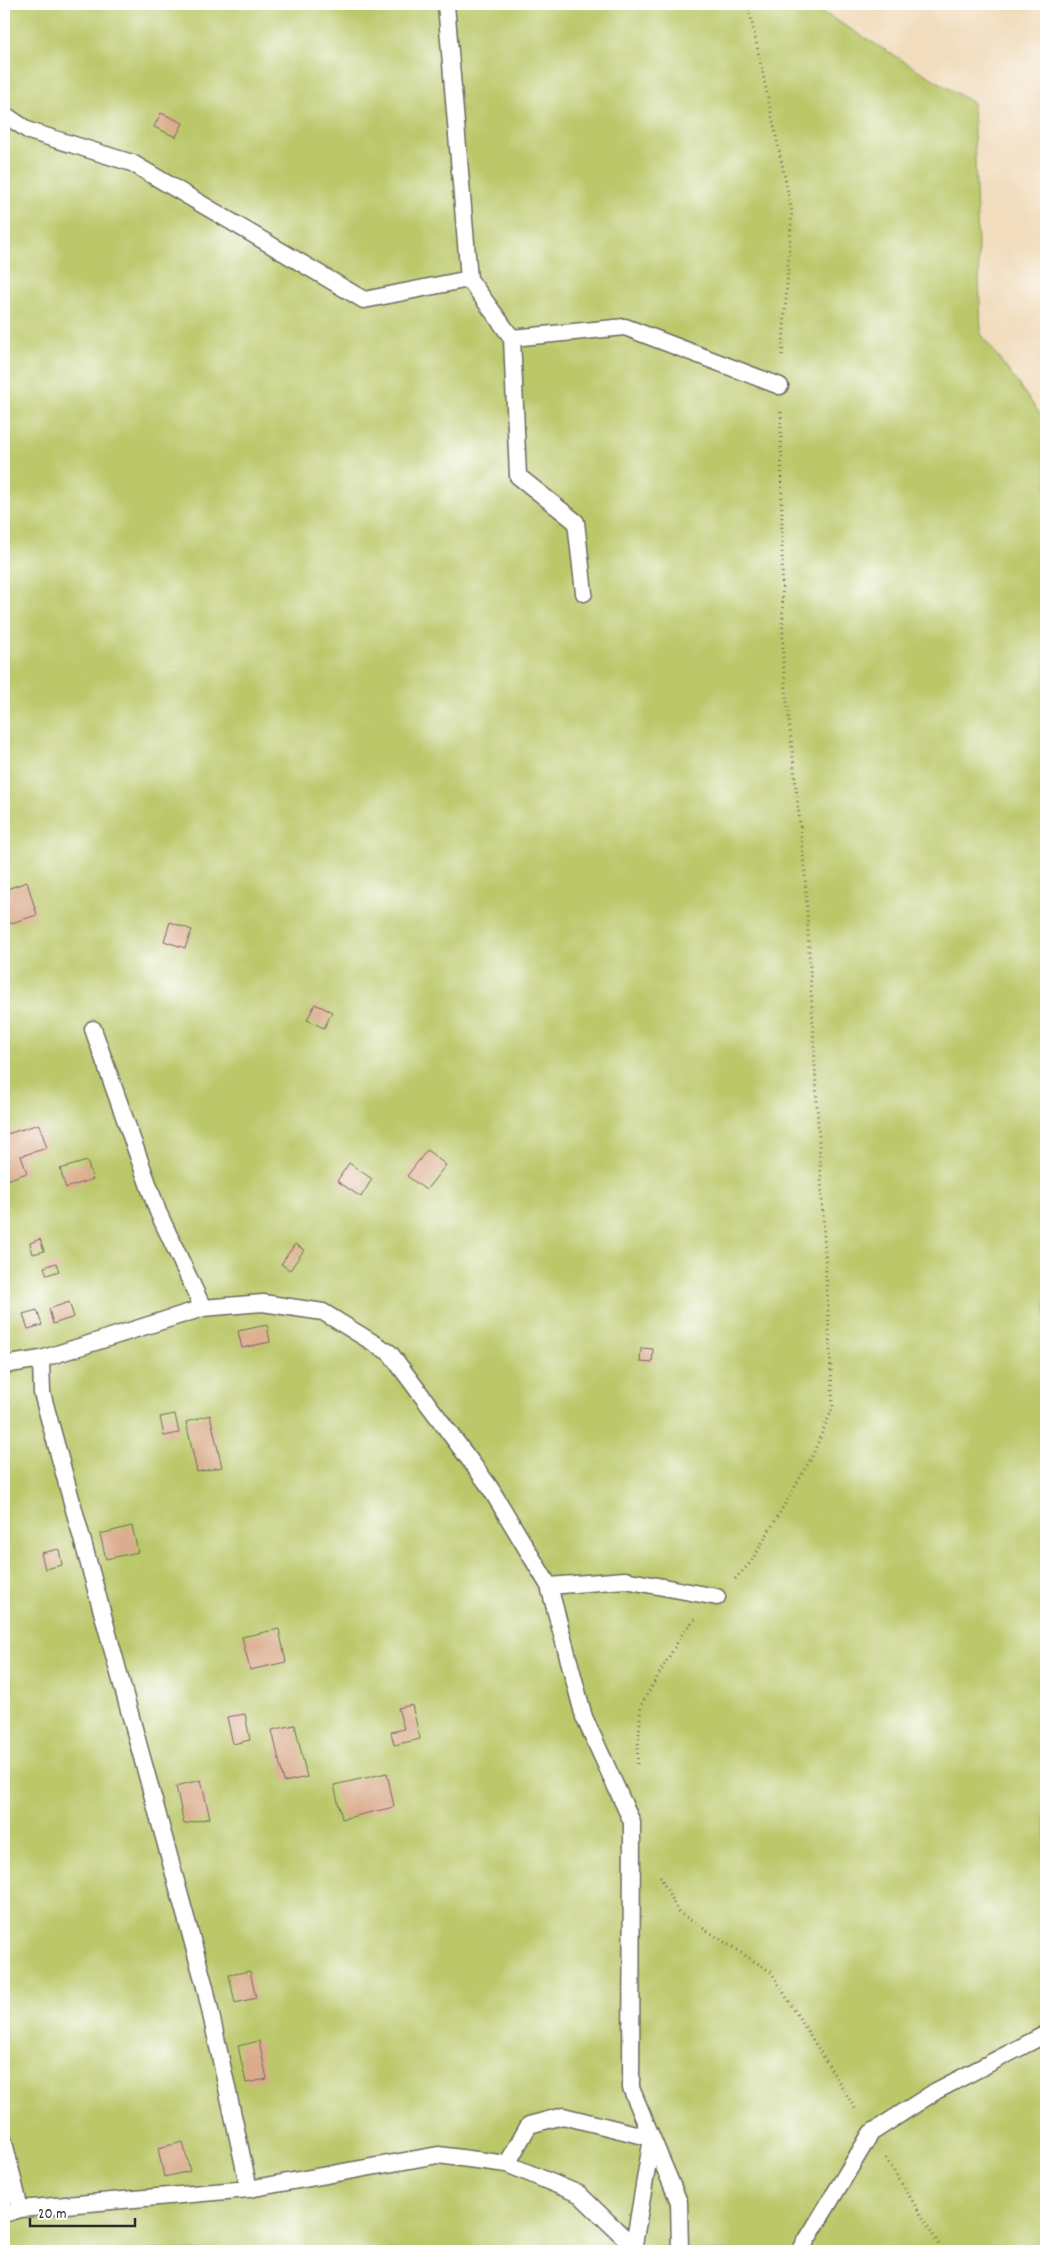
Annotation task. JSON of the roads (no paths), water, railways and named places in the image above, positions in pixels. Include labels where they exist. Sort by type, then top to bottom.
[{"type":"lane","points":[[446,4],[470,278],[512,338],[518,476],[576,522],[584,593]]},
{"type":"lane","points":[[4,114],[29,131],[132,163],[364,300],[470,278]]},
{"type":"lane","points":[[512,338],[625,327],[780,386]]},
{"type":"lane","points":[[93,1029],[158,1212],[203,1308]]},
{"type":"lane","points":[[4,1364],[41,1359],[203,1308],[263,1303],[322,1312],[390,1353],[489,1486],[549,1586],[584,1717],[632,1822],[631,2088],[679,2202],[680,2251]]},
{"type":"lane","points":[[41,1359],[42,1393],[205,1987],[249,2189]]},
{"type":"lane","points":[[549,1586],[625,1580],[717,1597]]},
{"type":"lane","points":[[800,2251],[871,2133],[936,2091],[1046,2034]]},
{"type":"lane","points":[[507,2164],[529,2125],[563,2116],[652,2138]]},
{"type":"lane","points":[[634,2249],[652,2138]]},
{"type":"lane","points":[[4,2142],[20,2209]]},
{"type":"lane","points":[[4,2214],[20,2209],[249,2189],[438,2155],[507,2164],[579,2194],[634,2249]]}]
